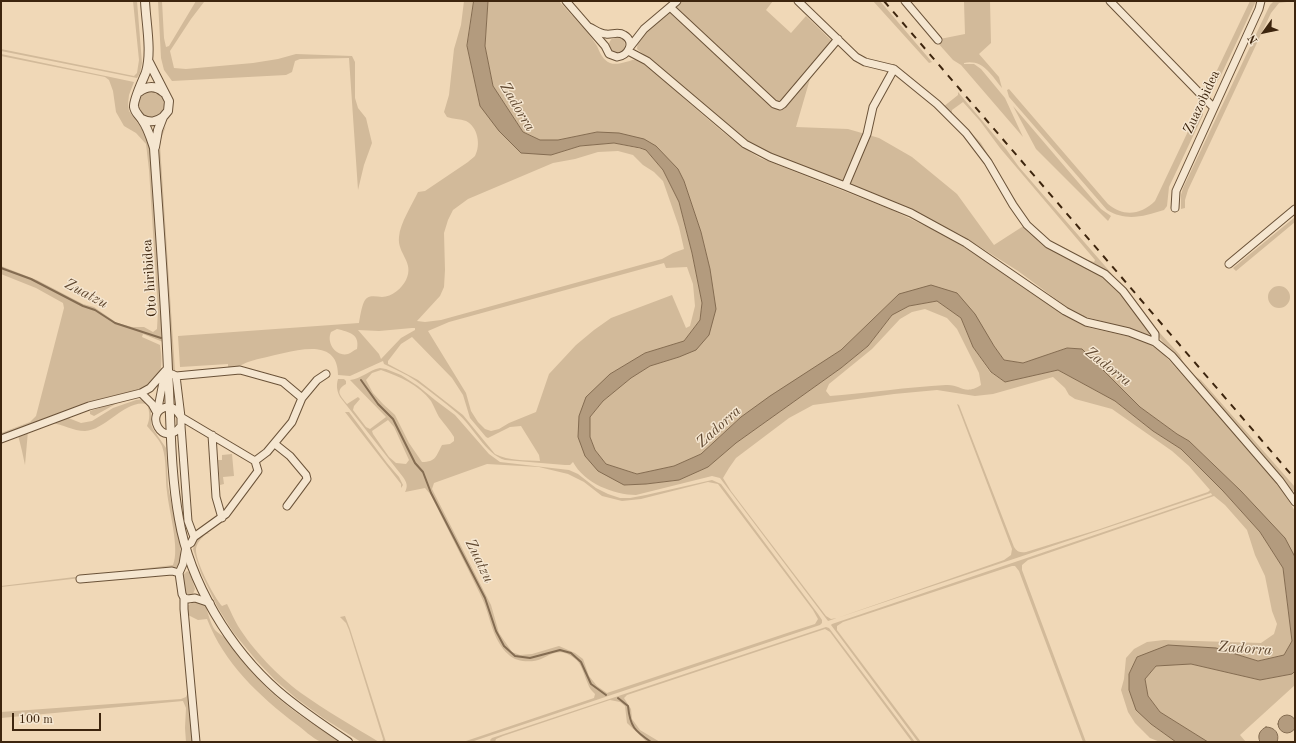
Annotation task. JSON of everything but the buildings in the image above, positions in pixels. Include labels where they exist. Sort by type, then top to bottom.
[{"type":"street","name":"Oto hiribidea","points":[[145,1],[148,62],[139,92],[134,98],[134,106],[136,114],[142,119],[154,148],[168,360],[182,417],[181,426],[188,521],[194,537]]},
{"type":"street","points":[[566,1],[605,46],[609,54],[617,57],[622,57],[644,29],[677,1]]},
{"type":"street","points":[[798,1],[856,57],[864,62],[894,69],[937,104],[966,133],[988,162],[1013,205],[1027,225],[1048,244],[1105,274],[1123,291],[1155,334],[1155,342]]},
{"type":"street","points":[[905,1],[938,40]]},
{"type":"street","points":[[1110,1],[1213,107]]},
{"type":"street","name":"Zuazobidea","points":[[1175,208],[1176,191],[1259,9],[1261,1]]},
{"type":"street","name":"Zuazobidea","points":[[1259,9],[1266,1]]},
{"type":"street","points":[[670,7],[774,104],[777,105],[783,104],[838,39]]},
{"type":"street","points":[[589,27],[606,34],[630,34],[644,29]]},
{"type":"street","points":[[605,46],[607,39],[612,34]]},
{"type":"street","points":[[624,34],[629,40],[629,49]]},
{"type":"street","points":[[629,49],[647,61],[745,144],[770,157],[912,213],[966,242],[1065,311],[1086,322],[1130,332],[1155,342],[1172,356],[1280,481],[1295,502]]},
{"type":"street","name":"Oto hiribidea","points":[[148,62],[167,96],[169,106],[158,130],[154,148]]},
{"type":"street","points":[[845,186],[867,134],[873,107],[894,69]]},
{"type":"street","points":[[139,92],[149,87],[154,87],[164,92]]},
{"type":"street","points":[[142,119],[155,122],[163,118]]},
{"type":"street","points":[[1229,264],[1295,209]]},
{"type":"street","points":[[1,439],[89,406],[141,393],[170,373],[240,370],[283,382],[302,398]]},
{"type":"street","name":"Oto hiribidea","points":[[170,373],[170,434],[173,483],[179,520],[186,546],[201,585],[233,641],[263,676],[297,707],[348,742]]},
{"type":"street","points":[[170,373],[155,419],[156,425],[159,430],[170,434],[181,426]]},
{"type":"street","points":[[255,461],[275,444],[292,422],[302,398],[317,380],[326,374]]},
{"type":"street","points":[[141,393],[149,400],[157,413]]},
{"type":"street","points":[[157,413],[170,407],[177,410],[182,417],[255,461],[258,472],[226,514],[194,537],[186,546],[180,571],[182,594],[184,598],[196,742]]},
{"type":"street","points":[[212,435],[216,498],[222,518]]},
{"type":"street","points":[[275,444],[290,456],[306,475],[307,479],[287,506]]},
{"type":"street","points":[[80,579],[180,571],[193,567]]},
{"type":"street","points":[[195,598],[201,585]]},
{"type":"street","points":[[184,598],[195,598],[210,603]]},
{"type":"shaded area","points":[[133,1],[137,1],[142,63],[140,73],[137,78],[1,51],[1,49],[134,76],[137,73],[139,60]]},
{"type":"shaded area","points":[[158,1],[162,1],[164,38],[166,47],[169,46],[196,1],[204,2],[170,51],[174,68],[186,69],[253,63],[278,59],[296,54],[352,56],[355,62],[355,98],[358,108],[366,118],[372,143],[364,165],[358,190],[349,58],[300,59],[295,61],[292,72],[286,75],[172,81],[164,70],[161,58]]},
{"type":"shaded area","points":[[464,1],[474,1],[467,46],[480,106],[551,155],[580,146],[614,143],[646,150],[663,170],[679,202],[692,253],[702,303],[700,320],[684,341],[645,353],[610,374],[578,437],[624,485],[679,480],[708,467],[736,443],[841,368],[868,346],[892,315],[909,306],[937,301],[961,318],[973,347],[990,372],[1005,382],[1058,370],[1115,401],[1153,431],[1181,449],[1223,491],[1260,532],[1283,568],[1292,641],[1284,655],[1258,661],[1216,648],[1137,657],[1129,674],[1129,690],[1151,724],[1176,742],[1160,742],[1150,738],[1135,723],[1128,712],[1121,690],[1124,679],[1126,658],[1134,649],[1147,642],[1164,640],[1261,643],[1274,634],[1277,624],[1272,611],[1265,576],[1255,555],[1247,530],[1225,505],[1214,496],[1028,560],[1022,565],[1022,570],[1086,742],[1083,742],[1019,571],[1015,566],[843,622],[837,626],[837,630],[921,742],[918,742],[831,625],[832,624],[1212,495],[1211,493],[838,618],[1004,560],[1011,555],[1012,549],[957,404],[959,405],[1014,547],[1019,552],[1026,552],[1100,529],[1208,492],[1210,490],[1189,466],[1172,451],[1112,409],[1075,399],[1069,395],[1065,388],[1053,377],[993,394],[975,396],[937,390],[813,405],[789,418],[736,458],[723,478],[731,491],[826,616],[831,619],[837,618],[828,621],[720,478],[712,476],[636,495],[618,493],[592,482],[584,476],[573,462],[570,465],[565,465],[505,460],[491,452],[457,413],[416,381],[384,364],[383,361],[350,376],[338,375],[337,364],[333,357],[327,352],[311,349],[266,357],[231,368],[228,368],[228,364],[180,367],[178,336],[359,323],[363,306],[367,298],[373,296],[386,297],[396,292],[402,286],[408,274],[408,268],[399,243],[399,237],[404,220],[418,192],[425,191],[468,162],[477,152],[478,142],[476,132],[473,127],[466,121],[447,117],[444,112],[449,95],[454,49],[461,25]],"holes":[[[618,151],[633,155],[663,181],[679,227],[684,249],[662,259],[441,320],[425,322],[417,321],[440,296],[444,287],[444,233],[453,210],[468,199],[553,163],[575,159],[598,152]],[[664,263],[666,268],[687,267],[693,284],[695,306],[690,326],[686,328],[672,295],[611,318],[576,345],[549,374],[536,412],[509,423],[499,429],[491,431],[485,429],[478,422],[471,411],[466,393],[428,331],[449,322]],[[925,309],[947,318],[957,329],[979,373],[981,385],[970,390],[946,385],[830,396],[826,391],[829,384],[872,349],[900,319],[912,312]],[[415,328],[415,330],[401,338],[381,359],[379,354],[358,330],[379,331]],[[337,329],[353,334],[357,340],[357,349],[348,354],[340,353],[331,345],[331,332]],[[412,337],[452,378],[463,395],[470,418],[486,437],[488,438],[510,427],[521,426],[539,455],[540,461],[511,459],[495,454],[463,415],[418,380],[388,364],[388,361],[401,344]]]},
{"type":"shaded area","points":[[474,1],[488,1],[485,46],[493,86],[523,132],[540,140],[558,140],[597,132],[619,133],[644,139],[656,146],[678,169],[684,181],[701,232],[710,269],[716,309],[709,335],[696,350],[650,366],[631,378],[603,401],[590,417],[590,437],[595,450],[606,464],[637,474],[674,466],[701,454],[741,417],[770,396],[841,350],[899,294],[931,285],[957,293],[975,314],[1004,360],[1023,363],[1067,348],[1082,349],[1140,407],[1189,441],[1241,491],[1285,538],[1295,557],[1295,671],[1292,674],[1260,680],[1191,664],[1156,666],[1145,679],[1148,696],[1160,712],[1208,742],[1176,742],[1151,724],[1136,710],[1129,690],[1129,674],[1137,657],[1168,645],[1216,648],[1258,661],[1284,655],[1292,641],[1283,568],[1260,532],[1223,491],[1181,449],[1153,431],[1115,401],[1058,370],[1005,382],[991,372],[973,347],[961,318],[937,301],[909,306],[892,315],[868,346],[841,368],[736,443],[708,467],[679,480],[624,485],[598,471],[585,456],[578,437],[579,416],[586,397],[610,374],[645,353],[684,341],[700,320],[702,303],[692,253],[679,202],[663,170],[646,150],[640,148],[614,143],[580,146],[551,155],[521,153],[499,131],[480,106],[467,46]]},
{"type":"shaded area","points":[[488,1],[559,1],[589,35],[605,60],[613,64],[617,64],[637,59],[669,84],[722,131],[741,146],[760,158],[892,210],[938,232],[971,251],[1064,315],[1090,328],[1140,339],[1159,349],[1275,479],[1295,511],[1295,557],[1241,491],[1189,441],[1140,407],[1082,349],[1067,348],[1023,363],[1004,360],[957,293],[899,294],[841,350],[741,417],[701,454],[674,466],[637,474],[606,464],[595,450],[590,437],[590,417],[603,401],[631,378],[650,366],[679,357],[715,309],[710,269],[701,232],[684,181],[656,146],[597,132],[558,140],[540,140],[523,132],[493,86],[485,46]]},
{"type":"shaded area","points":[[682,1],[773,1],[766,10],[791,33],[806,16],[833,42],[812,72],[796,127],[848,129],[879,138],[912,157],[957,194],[994,245],[1025,225],[1038,238],[1102,274],[1123,295],[1151,333],[1147,336],[1130,329],[1076,314],[1018,271],[961,235],[886,199],[780,158],[746,140],[637,49],[638,38]]},
{"type":"shaded area","points":[[873,1],[880,1],[932,62],[929,63]]},
{"type":"shaded area","points":[[927,1],[990,1],[991,43],[979,54],[999,77],[1002,88],[986,69],[976,63],[971,62],[964,64],[974,64],[981,69],[1005,98],[1023,137],[961,65],[953,60],[937,42],[940,39],[965,34],[964,2]]},
{"type":"shaded area","points":[[1250,1],[1256,1],[1220,77],[1216,83],[1209,87]]},
{"type":"shaded area","points":[[1274,1],[1295,1],[1279,3],[1271,13],[1188,190],[1185,200],[1185,208],[1181,209],[1181,195],[1183,188],[1268,9]]},
{"type":"shaded area","points":[[617,37],[623,39],[625,45],[623,51],[617,53],[611,51],[609,45],[611,39]]},
{"type":"shaded area","points":[[1,54],[134,82],[129,95],[129,111],[147,136],[151,148],[163,342],[143,334],[142,337],[160,345],[160,371],[158,376],[151,384],[136,390],[104,398],[78,407],[1,436],[1,433],[30,422],[36,416],[64,308],[63,303],[36,288],[1,274],[1,266],[37,280],[83,304],[94,307],[117,323],[132,327],[144,327],[153,332],[157,329],[158,310],[146,144],[136,133],[124,126],[116,112],[113,91],[109,80],[105,77],[1,56]]},
{"type":"shaded area","points":[[1009,89],[1108,204],[1120,211],[1132,213],[1138,212],[1150,206],[1155,201],[1200,106],[1202,108],[1203,115],[1169,187],[1167,206],[1164,210],[1142,216],[1129,217],[1114,214],[1107,210],[1009,97],[1007,90]]},
{"type":"shaded area","points":[[151,91],[160,95],[164,104],[160,113],[151,117],[142,113],[138,104],[142,95]]},
{"type":"shaded area","points":[[958,92],[1006,149],[1019,167],[1138,304],[1159,332],[1180,355],[1183,362],[1201,380],[1295,487],[1295,491],[1291,491],[1274,469],[1168,349],[1124,290],[1104,271],[1044,240],[1029,224],[977,145],[964,128],[943,107],[958,95]],"holes":[[[963,102],[980,121],[1000,148],[1095,260],[1094,262],[1084,259],[1049,242],[1033,226],[1010,192],[981,143],[952,113],[952,110]]]},
{"type":"shaded area","points":[[1013,106],[1101,209],[1111,216],[1108,221],[1036,149]]},
{"type":"shaded area","points":[[166,126],[160,145],[175,371],[171,367],[157,150],[159,137]]},
{"type":"shaded area","points":[[1295,217],[1295,222],[1236,271],[1233,268]]},
{"type":"shaded area","points":[[1279,286],[1287,289],[1290,297],[1287,305],[1279,308],[1271,305],[1268,297],[1271,289]]},
{"type":"shaded area","points":[[376,369],[386,369],[401,375],[418,386],[455,415],[489,454],[500,462],[569,470],[578,474],[596,488],[620,498],[646,495],[712,480],[721,484],[818,614],[822,620],[822,623],[820,625],[471,742],[463,742],[594,698],[595,694],[589,687],[577,660],[569,655],[557,652],[537,660],[524,661],[509,655],[498,642],[481,596],[431,495],[425,488],[405,492],[407,484],[403,477],[339,395],[337,386],[338,379],[344,379],[346,384],[339,391],[341,396],[347,404],[358,397],[360,399],[354,406],[353,410],[366,427],[370,429],[386,417],[350,380],[358,378]],"holes":[[[381,370],[402,378],[421,390],[431,401],[439,417],[454,437],[454,441],[450,444],[442,445],[433,460],[422,462],[409,443],[395,415],[373,393],[366,380],[372,373]],[[388,420],[394,427],[409,460],[406,464],[396,463],[389,457],[372,431]],[[487,464],[539,467],[568,474],[584,482],[602,496],[622,501],[641,499],[708,482],[718,484],[813,610],[818,619],[815,624],[607,693],[597,686],[589,676],[583,659],[575,653],[559,646],[532,654],[520,655],[512,652],[499,633],[491,605],[432,489],[434,483]]]},
{"type":"shaded area","points":[[144,399],[151,408],[151,424],[153,429],[166,448],[168,486],[180,546],[181,565],[179,567],[1,587],[173,565],[175,558],[175,540],[167,492],[165,457],[161,443],[147,426],[149,421],[149,410],[147,404],[131,406],[100,426],[85,431],[51,423],[66,417],[81,423],[92,421],[113,408],[136,400]]},
{"type":"shaded area","points":[[121,401],[94,416],[90,414],[90,411]]},
{"type":"shaded area","points":[[345,412],[349,412],[399,477],[403,485],[401,488],[401,484]]},
{"type":"shaded area","points":[[28,431],[25,465],[18,435]]},
{"type":"shaded area","points":[[232,454],[234,476],[223,477],[224,484],[220,485],[218,460],[222,460],[222,455]]},
{"type":"shaded area","points":[[206,533],[210,534],[206,534],[201,539],[197,544],[196,549],[202,570],[210,587],[222,606],[227,604],[238,626],[258,653],[275,671],[301,693],[379,742],[361,742],[323,718],[297,699],[275,680],[256,660],[233,632],[218,608],[201,573],[193,549],[197,537]]},
{"type":"shaded area","points":[[187,571],[190,573],[195,589],[193,594],[188,596],[185,595],[182,576]]},
{"type":"shaded area","points":[[197,600],[205,604],[210,621],[215,630],[226,640],[265,686],[279,699],[340,742],[321,742],[311,736],[256,690],[244,678],[223,650],[207,619],[198,620],[188,615],[187,606]]},
{"type":"shaded area","points":[[345,616],[386,742],[382,742],[383,739],[349,630],[346,623],[340,617]]},
{"type":"shaded area","points":[[826,627],[829,628],[915,742],[912,742],[830,632],[825,629],[627,695],[624,698],[631,709],[632,719],[640,730],[660,742],[647,742],[627,723],[625,706],[620,702],[610,700],[503,736],[496,739],[495,742],[491,742],[490,740],[492,738]]},
{"type":"shaded area","points":[[1191,664],[1260,680],[1292,674],[1295,671],[1295,685],[1240,735],[1246,742],[1208,742],[1160,712],[1148,696],[1145,679],[1156,666]]},
{"type":"shaded area","points":[[189,690],[194,742],[186,742],[186,708],[183,701],[1,718],[1,712],[181,699],[186,697]]},
{"type":"shaded area","points":[[1287,715],[1293,718],[1296,724],[1293,730],[1287,733],[1281,730],[1278,724],[1281,718]]},
{"type":"shaded area","points":[[1266,727],[1272,728],[1276,732],[1278,736],[1277,742],[1260,742],[1260,733]]},
{"type":"waterway","name":"Zuatzu","points":[[1,268],[31,279],[83,306],[95,310],[115,323],[161,338]]},
{"type":"waterway","name":"Zuatzu","points":[[361,380],[378,404],[393,419],[415,463],[423,472],[431,493],[485,598],[496,631],[504,646],[515,656],[530,658],[560,650],[571,653],[581,662],[591,684],[606,695]]},
{"type":"waterway","name":"Zuatzu","points":[[618,698],[628,706],[630,719],[634,728],[651,742]]},
{"type":"railway","points":[[884,1],[1295,479]]},
{"type":"water label","name":"Zadorra","points":[[517,107]]},
{"type":"water label","name":"Zadorra","points":[[1108,367]]},
{"type":"water label","name":"Zadorra","points":[[719,427]]},
{"type":"water label","name":"Zadorra","points":[[1245,649]]}]
